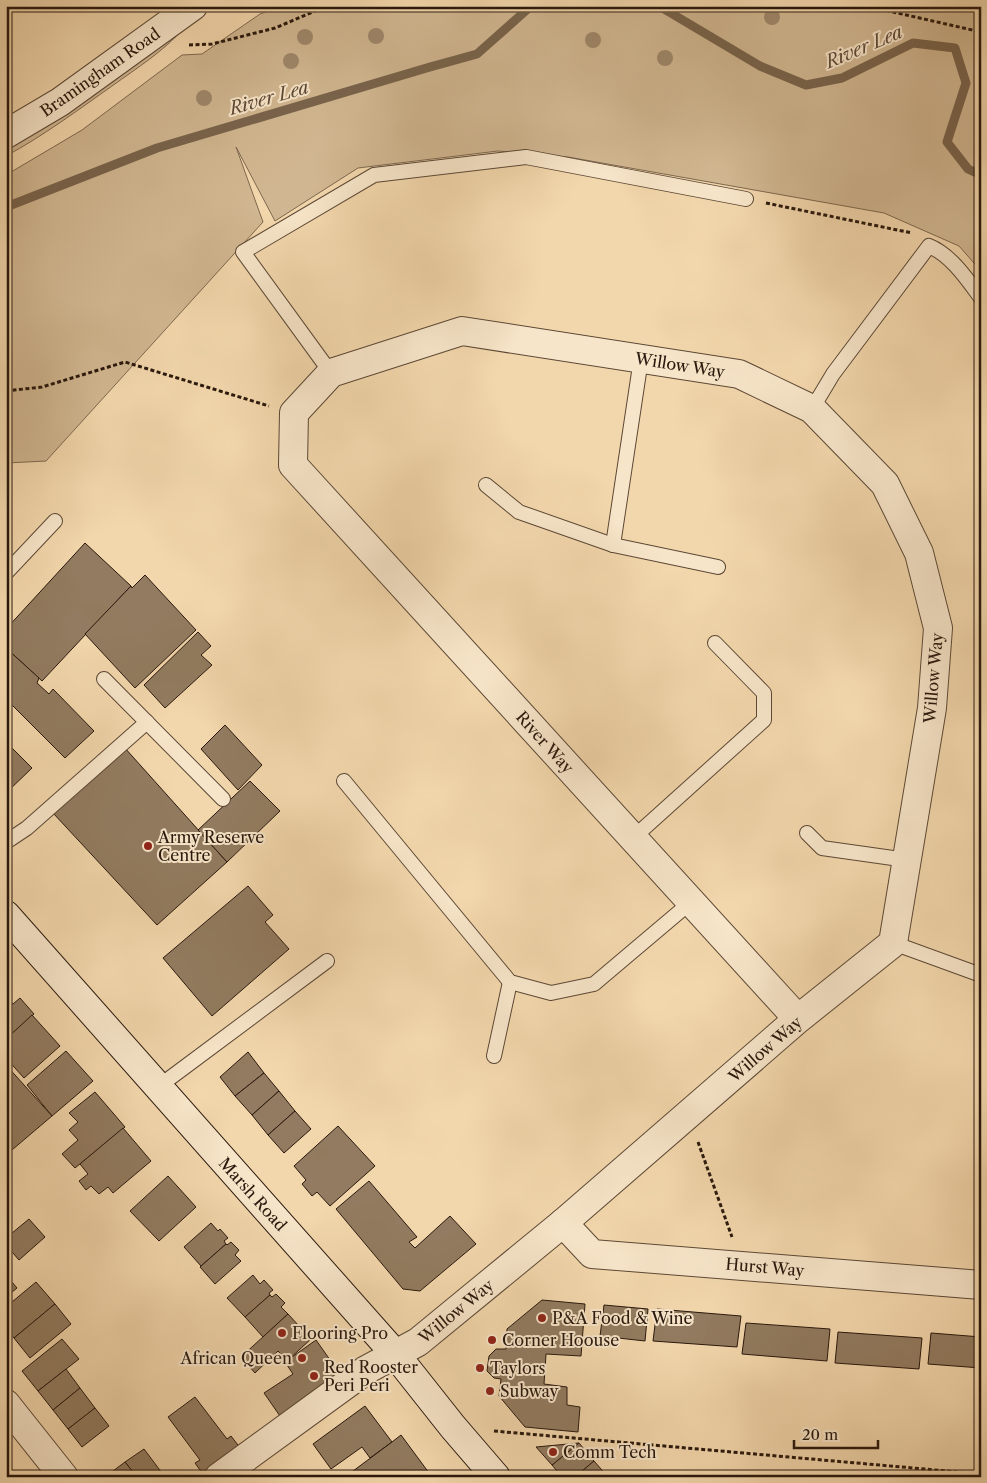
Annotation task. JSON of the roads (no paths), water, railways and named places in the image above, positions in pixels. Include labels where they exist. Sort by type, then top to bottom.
[{"type":"street","name":"Bramingham Road","points":[[6,134],[60,102],[193,6]]},
{"type":"street","name":"Willow Way","points":[[219,1477],[366,1370],[418,1342],[562,1223],[798,1019],[893,943],[932,708],[938,628],[919,553],[885,484],[812,409],[738,374],[462,331],[331,373],[294,413],[292,466]]},
{"type":"street","name":"River Way","points":[[292,466],[798,1019]]},
{"type":"street","name":"Marsh Road","points":[[6,915],[396,1355],[453,1427],[496,1477]]},
{"type":"street","name":"Hurst Way","points":[[562,1223],[592,1254],[981,1285]]},
{"type":"street","points":[[6,1404],[64,1477]]},
{"type":"lane","points":[[331,373],[242,252],[374,175],[526,157],[746,199]]},
{"type":"lane","points":[[812,409],[833,374],[929,246],[940,250],[950,260],[981,298]]},
{"type":"lane","points":[[613,545],[641,359]]},
{"type":"lane","points":[[486,485],[519,512],[613,545],[718,567]]},
{"type":"lane","points":[[6,573],[55,521]]},
{"type":"lane","points":[[633,838],[764,720],[764,693],[714,643]]},
{"type":"lane","points":[[104,679],[223,799]]},
{"type":"lane","points":[[6,842],[27,828],[147,722]]},
{"type":"lane","points":[[344,781],[510,982],[550,993],[594,984],[691,902]]},
{"type":"lane","points":[[806,833],[822,848],[907,860]]},
{"type":"lane","points":[[893,943],[981,975]]},
{"type":"lane","points":[[158,1087],[327,961]]},
{"type":"lane","points":[[494,1056],[510,982]]},
{"type":"waterway","name":"River Lea","points":[[6,207],[157,148],[477,54],[531,6]]},
{"type":"waterway","name":"River Lea","points":[[659,6],[760,66],[806,85],[842,78],[913,43],[955,48],[966,83],[947,142],[968,169],[981,175]]},
{"type":"place","name":"Army Reserve Centre","points":[[148,846]]},
{"type":"place","name":"P&A Food & Wine","points":[[542,1318]]},
{"type":"place","name":"Flooring Pro","points":[[282,1333]]},
{"type":"place","name":"Corner Hoouse","points":[[492,1340]]},
{"type":"place","name":"African Queen","points":[[302,1358]]},
{"type":"place","name":"Taylors","points":[[480,1368]]},
{"type":"place","name":"Red Rooster Peri Peri","points":[[314,1376]]},
{"type":"place","name":"Subway","points":[[490,1391]]},
{"type":"place","name":"Comm Tech","points":[[553,1452]]}]
